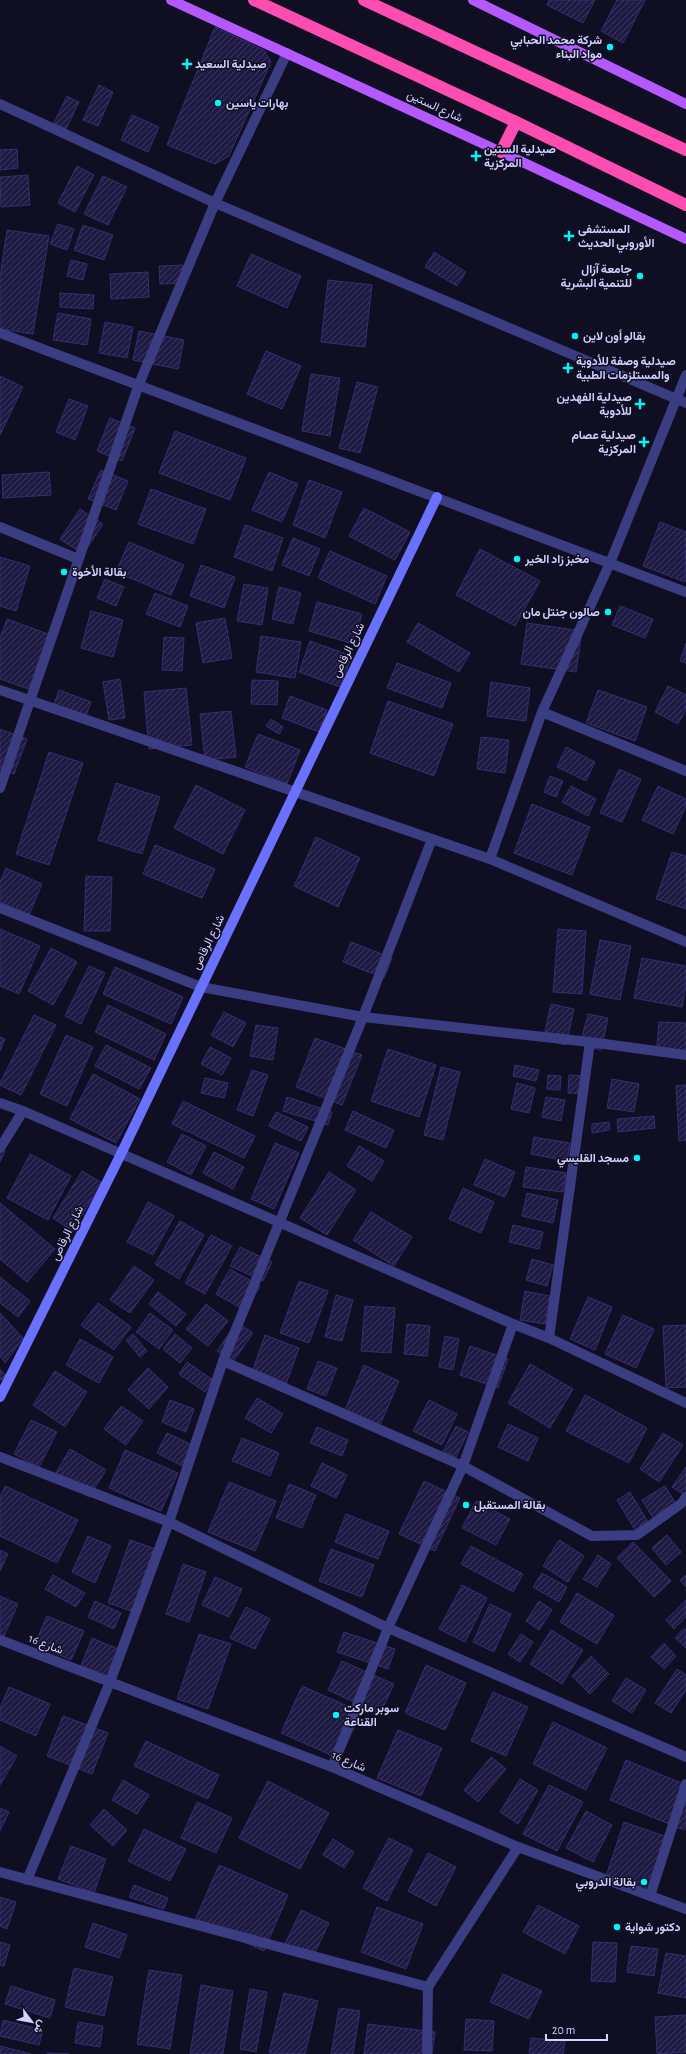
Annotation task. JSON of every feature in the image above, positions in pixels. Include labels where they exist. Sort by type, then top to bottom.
[{"type":"highway","name":"شارع الستين","points":[[254,0],[516,122],[686,205]]},
{"type":"highway","points":[[364,0],[686,150]]},
{"type":"highway","points":[[501,152],[516,122]]},
{"type":"main road","name":"شارع الستين","points":[[171,0],[686,239]]},
{"type":"main road","points":[[473,0],[686,104]]},
{"type":"street","points":[[0,788],[139,384],[215,203],[287,54]]},
{"type":"street","points":[[0,104],[215,203],[686,403]]},
{"type":"street","points":[[0,333],[139,384],[686,592]]},
{"type":"street","points":[[490,859],[542,712],[610,563],[686,375]]},
{"type":"street","name":"شارع الرقاص","points":[[0,1396],[121,1154],[437,497]]},
{"type":"street","points":[[0,527],[78,559]]},
{"type":"street","points":[[0,690],[295,790],[490,859],[686,942]]},
{"type":"street","points":[[542,712],[686,771]]},
{"type":"street","points":[[27,1880],[110,1682],[169,1522],[223,1361],[278,1222],[363,1017],[432,839]]},
{"type":"street","points":[[0,908],[201,987],[363,1017],[590,1042],[686,1055]]},
{"type":"street","points":[[548,1338],[590,1042]]},
{"type":"street","points":[[0,1103],[23,1111],[548,1338],[686,1403]]},
{"type":"street","points":[[0,1148],[23,1111]]},
{"type":"street","points":[[332,1767],[388,1628],[463,1466],[513,1324]]},
{"type":"street","points":[[223,1361],[463,1466],[592,1536],[637,1535],[682,1503],[686,1498]]},
{"type":"street","points":[[0,1457],[169,1522],[388,1628],[686,1757]]},
{"type":"street","name":"شارع 16","points":[[0,1640],[332,1767],[518,1847],[686,1909]]},
{"type":"street","points":[[650,1896],[686,1784]]},
{"type":"street","points":[[427,2054],[428,1987],[518,1847]]},
{"type":"street","points":[[0,1872],[428,1987]]},
{"type":"building","points":[[549,0],[595,0],[583,23],[547,5]]},
{"type":"building","points":[[617,0],[645,0],[623,43],[601,31]]},
{"type":"building","name":"بهارات ياسين","points":[[215,27],[264,50],[271,62],[229,156],[215,164],[167,145]]},
{"type":"building","points":[[99,85],[113,92],[98,126],[83,120]]},
{"type":"building","points":[[67,96],[79,102],[66,129],[54,123]]},
{"type":"building","points":[[132,115],[159,127],[148,152],[121,140]]},
{"type":"building","points":[[17,149],[18,168],[0,170],[0,150]]},
{"type":"building","points":[[77,166],[94,175],[75,212],[58,203]]},
{"type":"building","points":[[28,175],[30,205],[1,207],[0,177]]},
{"type":"building","points":[[103,176],[127,187],[108,225],[84,214]]},
{"type":"building","points":[[58,224],[74,229],[67,250],[50,244]]},
{"type":"building","points":[[83,225],[113,235],[104,260],[74,250]]},
{"type":"building","points":[[7,230],[49,236],[33,334],[0,329],[0,277]]},
{"type":"building","points":[[434,252],[466,272],[457,286],[425,267]]},
{"type":"building","points":[[251,254],[301,276],[287,308],[237,286]]},
{"type":"building","points":[[71,260],[87,264],[83,280],[67,276]]},
{"type":"building","points":[[183,265],[184,283],[160,284],[159,266]]},
{"type":"building","points":[[148,272],[149,297],[111,299],[110,274]]},
{"type":"building","points":[[328,280],[372,285],[365,347],[321,342]]},
{"type":"building","points":[[60,293],[94,295],[93,309],[60,307]]},
{"type":"building","points":[[58,313],[91,319],[87,345],[53,340]]},
{"type":"building","points":[[105,322],[133,327],[127,358],[99,353]]},
{"type":"building","points":[[139,331],[184,340],[178,369],[133,360]]},
{"type":"building","points":[[266,351],[301,366],[282,409],[247,394]]},
{"type":"building","points":[[311,374],[340,378],[330,436],[302,431]]},
{"type":"building","points":[[0,376],[23,387],[0,435]]},
{"type":"building","points":[[357,382],[378,387],[360,453],[339,448]]},
{"type":"building","points":[[69,399],[88,406],[75,440],[56,432]]},
{"type":"building","points":[[110,418],[135,428],[122,461],[97,451]]},
{"type":"building","points":[[175,431],[246,458],[230,500],[159,473]]},
{"type":"building","points":[[101,470],[128,481],[116,510],[88,499]]},
{"type":"building","points":[[49,472],[51,495],[3,498],[2,475]]},
{"type":"building","points":[[269,472],[298,484],[282,522],[252,510]]},
{"type":"building","points":[[309,480],[342,492],[325,538],[293,525]]},
{"type":"building","points":[[151,489],[206,509],[193,544],[138,524]]},
{"type":"building","points":[[364,508],[410,532],[395,560],[349,536]]},
{"type":"building","points":[[80,509],[103,524],[83,554],[60,539]]},
{"type":"building","points":[[660,522],[686,532],[685,582],[643,566]]},
{"type":"building","points":[[245,525],[283,538],[272,571],[234,557]]},
{"type":"building","points":[[293,538],[320,549],[309,576],[282,565]]},
{"type":"building","points":[[129,542],[184,565],[171,595],[116,572]]},
{"type":"building","points":[[480,549],[540,581],[515,626],[456,595]]},
{"type":"building","points":[[330,551],[387,576],[375,604],[318,578]]},
{"type":"building","points":[[0,557],[30,566],[16,611],[0,606]]},
{"type":"building","points":[[201,565],[235,577],[224,608],[190,596]]},
{"type":"building","points":[[105,579],[124,587],[116,606],[97,598]]},
{"type":"building","points":[[244,584],[268,588],[262,625],[237,621]]},
{"type":"building","points":[[279,587],[301,593],[293,624],[272,619]]},
{"type":"building","points":[[155,593],[188,606],[180,627],[146,614]]},
{"type":"building","points":[[317,602],[362,614],[354,644],[309,631]]},
{"type":"building","points":[[620,606],[653,619],[645,638],[612,625]]},
{"type":"building","points":[[91,611],[123,620],[113,657],[81,648]]},
{"type":"building","points":[[225,618],[232,658],[203,663],[196,623]]},
{"type":"building","points":[[7,619],[56,637],[37,692],[0,679],[0,638]]},
{"type":"building","points":[[418,623],[470,653],[459,672],[407,642]]},
{"type":"building","points":[[527,623],[582,631],[576,672],[521,664]]},
{"type":"building","points":[[261,636],[301,642],[295,678],[256,672]]},
{"type":"building","points":[[164,637],[184,638],[182,671],[162,670]]},
{"type":"building","points":[[310,641],[352,656],[340,687],[299,672]]},
{"type":"building","points":[[686,643],[686,663],[680,661]]},
{"type":"building","points":[[397,663],[451,683],[442,708],[387,688]]},
{"type":"building","points":[[120,679],[125,718],[109,720],[103,682]]},
{"type":"building","points":[[252,680],[278,681],[277,705],[251,704]]},
{"type":"building","points":[[491,682],[530,688],[526,721],[487,716]]},
{"type":"building","points":[[668,686],[686,695],[686,710],[678,724],[655,712]]},
{"type":"building","points":[[186,688],[192,745],[149,749],[144,692]]},
{"type":"building","points":[[59,690],[91,702],[86,716],[54,704]]},
{"type":"building","points":[[598,690],[647,707],[635,741],[586,723]]},
{"type":"building","points":[[290,696],[327,710],[319,732],[282,718]]},
{"type":"building","points":[[388,701],[453,724],[434,776],[370,753]]},
{"type":"building","points":[[231,711],[236,757],[205,760],[200,714]]},
{"type":"building","points":[[271,719],[283,727],[279,734],[266,726]]},
{"type":"building","points":[[0,729],[27,739],[14,774],[0,769]]},
{"type":"building","points":[[258,734],[300,750],[287,784],[245,767]]},
{"type":"building","points":[[481,737],[509,740],[505,773],[477,769]]},
{"type":"building","points":[[566,747],[595,762],[586,781],[557,767]]},
{"type":"building","points":[[49,752],[83,763],[49,865],[16,854]]},
{"type":"building","points":[[619,769],[641,779],[622,822],[600,813]]},
{"type":"building","points":[[550,776],[563,781],[556,797],[544,792]]},
{"type":"building","points":[[116,783],[160,797],[142,854],[98,840]]},
{"type":"building","points":[[196,785],[245,810],[223,854],[174,828]]},
{"type":"building","points":[[571,786],[596,799],[588,816],[562,802]]},
{"type":"building","points":[[658,786],[686,799],[686,806],[673,834],[642,820]]},
{"type":"building","points":[[532,804],[590,827],[572,875],[514,853]]},
{"type":"building","points":[[316,837],[360,858],[338,907],[294,886]]},
{"type":"building","points":[[155,845],[215,869],[202,898],[143,874]]},
{"type":"building","points":[[672,852],[686,856],[686,909],[656,899]]},
{"type":"building","points":[[6,868],[42,884],[29,915],[0,902],[0,882]]},
{"type":"building","points":[[86,876],[112,877],[110,931],[84,931]]},
{"type":"building","points":[[0,929],[40,946],[19,994],[0,986]]},
{"type":"building","points":[[558,929],[586,931],[582,994],[553,992]]},
{"type":"building","points":[[600,940],[631,946],[620,1000],[590,994]]},
{"type":"building","points":[[351,942],[392,958],[384,978],[343,962]]},
{"type":"building","points":[[51,948],[77,962],[53,1005],[28,991]]},
{"type":"building","points":[[642,958],[686,966],[686,985],[682,1007],[634,998]]},
{"type":"building","points":[[89,966],[105,973],[81,1024],[65,1016]]},
{"type":"building","points":[[115,967],[183,997],[171,1024],[103,994]]},
{"type":"building","points":[[551,1004],[574,1009],[566,1045],[543,1040]]},
{"type":"building","points":[[108,1005],[166,1034],[154,1060],[95,1032]]},
{"type":"building","points":[[224,1012],[246,1023],[233,1047],[211,1035]]},
{"type":"building","points":[[588,1014],[608,1018],[601,1050],[580,1045]]},
{"type":"building","points":[[34,1015],[56,1025],[21,1095],[0,1085],[0,1083]]},
{"type":"building","points":[[659,1022],[686,1023],[686,1057],[656,1055]]},
{"type":"building","points":[[256,1025],[278,1028],[273,1060],[250,1056]]},
{"type":"building","points":[[66,1035],[93,1047],[67,1106],[40,1094]]},
{"type":"building","points":[[0,1037],[5,1039],[0,1051]]},
{"type":"building","points":[[315,1038],[362,1055],[342,1105],[296,1087]]},
{"type":"building","points":[[106,1045],[151,1068],[139,1089],[95,1066]]},
{"type":"building","points":[[210,1047],[231,1058],[222,1075],[201,1064]]},
{"type":"building","points":[[388,1049],[436,1065],[419,1117],[371,1101]]},
{"type":"building","points":[[515,1065],[539,1070],[536,1081],[513,1076]]},
{"type":"building","points":[[441,1067],[460,1072],[443,1140],[424,1135]]},
{"type":"building","points":[[252,1070],[268,1075],[253,1116],[237,1110]]},
{"type":"building","points":[[93,1074],[140,1099],[116,1143],[70,1119]]},
{"type":"building","points":[[548,1075],[561,1076],[560,1090],[547,1089]]},
{"type":"building","points":[[569,1075],[586,1076],[585,1094],[568,1093]]},
{"type":"building","points":[[205,1078],[228,1083],[224,1098],[201,1093]]},
{"type":"building","points":[[612,1079],[639,1084],[634,1112],[607,1108]]},
{"type":"building","points":[[517,1083],[535,1088],[529,1113],[511,1109]]},
{"type":"building","points":[[686,1085],[686,1140],[679,1141],[676,1086]]},
{"type":"building","points":[[287,1097],[332,1112],[328,1125],[283,1111]]},
{"type":"building","points":[[546,1097],[565,1100],[561,1121],[542,1117]]},
{"type":"building","points":[[183,1101],[255,1136],[244,1158],[172,1124]]},
{"type":"building","points":[[353,1111],[394,1130],[386,1148],[345,1130]]},
{"type":"building","points":[[276,1112],[308,1127],[301,1141],[269,1126]]},
{"type":"building","points":[[654,1116],[655,1128],[618,1132],[617,1119]]},
{"type":"building","points":[[609,1122],[610,1130],[592,1133],[592,1124]]},
{"type":"building","points":[[182,1134],[206,1146],[191,1175],[167,1162]]},
{"type":"building","points":[[534,1137],[570,1143],[567,1161],[531,1154]]},
{"type":"building","points":[[275,1143],[299,1153],[274,1209],[251,1199]]},
{"type":"building","points":[[359,1146],[384,1161],[372,1181],[347,1166]]},
{"type":"building","points":[[0,1148],[5,1151],[0,1162]]},
{"type":"building","points":[[214,1152],[244,1167],[233,1189],[203,1173]]},
{"type":"building","points":[[30,1154],[71,1176],[48,1220],[7,1198]]},
{"type":"building","points":[[485,1159],[515,1172],[505,1197],[474,1185]]},
{"type":"building","points":[[526,1167],[566,1173],[563,1192],[523,1187]]},
{"type":"building","points":[[82,1171],[102,1183],[72,1231],[53,1218]]},
{"type":"building","points":[[329,1172],[356,1190],[327,1235],[300,1218]]},
{"type":"building","points":[[463,1188],[494,1202],[481,1233],[449,1219]]},
{"type":"building","points":[[527,1193],[558,1200],[553,1223],[522,1216]]},
{"type":"building","points":[[148,1202],[174,1216],[153,1255],[127,1242]]},
{"type":"building","points":[[0,1203],[55,1249],[27,1282],[0,1259]]},
{"type":"building","points":[[371,1212],[412,1237],[394,1266],[353,1240]]},
{"type":"building","points":[[180,1221],[204,1235],[179,1279],[155,1264]]},
{"type":"building","points":[[513,1225],[543,1232],[539,1249],[509,1242]]},
{"type":"building","points":[[211,1235],[232,1246],[205,1294],[185,1283]]},
{"type":"building","points":[[240,1247],[272,1262],[263,1281],[230,1266]]},
{"type":"building","points":[[532,1259],[553,1265],[547,1286],[526,1280]]},
{"type":"building","points":[[134,1266],[154,1280],[130,1313],[110,1300]]},
{"type":"building","points":[[230,1269],[260,1286],[246,1311],[216,1294]]},
{"type":"building","points":[[0,1277],[30,1301],[18,1317],[0,1303]]},
{"type":"building","points":[[299,1281],[328,1291],[309,1343],[280,1333]]},
{"type":"building","points":[[525,1291],[550,1296],[545,1324],[520,1320]]},
{"type":"building","points":[[158,1292],[186,1314],[176,1326],[149,1304]]},
{"type":"building","points":[[336,1295],[353,1300],[342,1341],[325,1337]]},
{"type":"building","points":[[588,1297],[612,1307],[595,1350],[570,1339]]},
{"type":"building","points":[[98,1303],[131,1327],[114,1350],[81,1325]]},
{"type":"building","points":[[206,1304],[228,1321],[208,1346],[186,1329]]},
{"type":"building","points":[[365,1306],[395,1308],[391,1353],[361,1351]]},
{"type":"building","points":[[0,1313],[23,1338],[5,1363],[0,1356]]},
{"type":"building","points":[[150,1313],[173,1330],[159,1349],[136,1332]]},
{"type":"building","points":[[623,1315],[654,1329],[636,1368],[605,1354]]},
{"type":"building","points":[[237,1322],[253,1333],[233,1362],[217,1351]]},
{"type":"building","points":[[407,1324],[430,1326],[427,1356],[404,1354]]},
{"type":"building","points":[[686,1325],[686,1387],[666,1388],[663,1326]]},
{"type":"building","points":[[133,1334],[147,1351],[140,1357],[126,1340]]},
{"type":"building","points":[[175,1334],[192,1348],[180,1363],[163,1349]]},
{"type":"building","points":[[265,1335],[299,1348],[286,1384],[252,1372]]},
{"type":"building","points":[[445,1336],[459,1339],[453,1370],[439,1367]]},
{"type":"building","points":[[80,1339],[113,1357],[99,1383],[66,1365]]},
{"type":"building","points":[[470,1346],[508,1359],[498,1388],[460,1375]]},
{"type":"building","points":[[318,1361],[337,1368],[326,1396],[307,1389]]},
{"type":"building","points":[[187,1362],[213,1380],[205,1392],[179,1374]]},
{"type":"building","points":[[530,1364],[573,1389],[550,1428],[508,1403]]},
{"type":"building","points":[[364,1365],[399,1381],[380,1425],[345,1410]]},
{"type":"building","points":[[148,1368],[168,1387],[149,1409],[128,1390]]},
{"type":"building","points":[[0,1369],[6,1375],[0,1381]]},
{"type":"building","points":[[55,1371],[87,1392],[65,1427],[33,1405]]},
{"type":"building","points":[[585,1395],[647,1428],[629,1463],[566,1431]]},
{"type":"building","points":[[257,1398],[283,1414],[271,1433],[245,1418]]},
{"type":"building","points":[[170,1400],[194,1409],[186,1432],[162,1422]]},
{"type":"building","points":[[429,1400],[457,1414],[442,1445],[413,1431]]},
{"type":"building","points":[[121,1406],[143,1421],[126,1445],[104,1429]]},
{"type":"building","points":[[31,1420],[57,1432],[39,1467],[14,1454]]},
{"type":"building","points":[[508,1424],[538,1438],[528,1461],[498,1447]]},
{"type":"building","points":[[456,1426],[468,1432],[456,1457],[443,1451]]},
{"type":"building","points":[[317,1427],[348,1440],[342,1456],[310,1443]]},
{"type":"building","points":[[167,1433],[192,1445],[182,1466],[157,1453]]},
{"type":"building","points":[[663,1433],[683,1445],[659,1482],[640,1469]]},
{"type":"building","points":[[242,1438],[279,1453],[270,1476],[232,1461]]},
{"type":"building","points":[[70,1449],[106,1470],[89,1497],[54,1476]]},
{"type":"building","points":[[125,1450],[178,1473],[161,1511],[109,1488]]},
{"type":"building","points":[[322,1463],[347,1475],[336,1498],[311,1486]]},
{"type":"building","points":[[686,1467],[686,1496],[672,1487]]},
{"type":"building","points":[[424,1481],[460,1498],[435,1551],[399,1534]]},
{"type":"building","points":[[229,1482],[276,1501],[255,1551],[208,1532]]},
{"type":"building","points":[[289,1484],[316,1495],[302,1528],[276,1518]]},
{"type":"building","points":[[5,1486],[78,1520],[57,1563],[0,1536],[0,1497]]},
{"type":"building","points":[[665,1486],[676,1504],[653,1518],[642,1500]]},
{"type":"building","points":[[630,1492],[648,1522],[635,1530],[617,1500]]},
{"type":"building","points":[[476,1501],[510,1519],[496,1545],[462,1528]]},
{"type":"building","points":[[346,1514],[389,1531],[378,1559],[335,1542]]},
{"type":"building","points":[[667,1535],[681,1552],[666,1565],[652,1548]]},
{"type":"building","points":[[88,1536],[111,1546],[95,1583],[72,1572]]},
{"type":"building","points":[[130,1540],[162,1551],[140,1614],[108,1603]]},
{"type":"building","points":[[559,1540],[584,1556],[568,1582],[543,1566]]},
{"type":"building","points":[[633,1542],[671,1581],[654,1597],[617,1558]]},
{"type":"building","points":[[471,1546],[523,1574],[513,1592],[461,1564]]},
{"type":"building","points":[[331,1549],[374,1565],[362,1597],[319,1581]]},
{"type":"building","points":[[0,1550],[8,1554],[0,1571]]},
{"type":"building","points":[[598,1555],[611,1564],[597,1587],[583,1579]]},
{"type":"building","points":[[183,1564],[206,1572],[189,1622],[166,1614]]},
{"type":"building","points":[[542,1573],[567,1587],[559,1602],[533,1587]]},
{"type":"building","points":[[53,1575],[85,1593],[76,1607],[45,1589]]},
{"type":"building","points":[[686,1575],[686,1587],[680,1580]]},
{"type":"building","points":[[215,1577],[242,1589],[229,1617],[202,1605]]},
{"type":"building","points":[[462,1585],[487,1598],[465,1642],[439,1629]]},
{"type":"building","points":[[577,1593],[614,1615],[597,1644],[560,1622]]},
{"type":"building","points":[[0,1596],[18,1604],[4,1636],[0,1635]]},
{"type":"building","points":[[686,1600],[686,1617],[674,1629],[666,1620]]},
{"type":"building","points":[[95,1601],[121,1613],[114,1629],[88,1617]]},
{"type":"building","points":[[539,1601],[552,1610],[539,1630],[526,1621]]},
{"type":"building","points":[[490,1604],[511,1614],[494,1652],[473,1642]]},
{"type":"building","points":[[246,1607],[270,1619],[255,1649],[230,1638]]},
{"type":"building","points":[[47,1616],[84,1631],[71,1660],[35,1644]]},
{"type":"building","points":[[684,1628],[686,1630],[686,1648],[675,1638]]},
{"type":"building","points":[[551,1630],[583,1650],[562,1684],[530,1664]]},
{"type":"building","points":[[344,1632],[395,1649],[388,1669],[337,1652]]},
{"type":"building","points":[[199,1634],[231,1644],[208,1709],[177,1699]]},
{"type":"building","points":[[521,1634],[533,1642],[520,1662],[508,1654]]},
{"type":"building","points":[[92,1638],[118,1649],[107,1676],[81,1666]]},
{"type":"building","points":[[664,1643],[676,1656],[664,1669],[651,1657]]},
{"type":"building","points":[[591,1656],[609,1674],[590,1694],[572,1676]]},
{"type":"building","points":[[342,1661],[394,1684],[380,1714],[328,1690]]},
{"type":"building","points":[[426,1665],[466,1683],[445,1730],[405,1713]]},
{"type":"building","points":[[677,1669],[686,1675],[686,1690],[671,1713],[655,1703]]},
{"type":"building","points":[[626,1678],[646,1690],[632,1713],[612,1701]]},
{"type":"building","points":[[302,1686],[361,1712],[340,1759],[281,1733]]},
{"type":"building","points":[[9,1687],[50,1704],[36,1736],[0,1720],[0,1708]]},
{"type":"building","points":[[493,1692],[528,1707],[506,1756],[471,1741]]},
{"type":"building","points":[[63,1716],[108,1733],[92,1774],[47,1756]]},
{"type":"building","points":[[553,1722],[607,1748],[586,1790],[533,1764]]},
{"type":"building","points":[[398,1730],[442,1748],[421,1796],[377,1778]]},
{"type":"building","points":[[146,1741],[219,1775],[208,1799],[134,1766]]},
{"type":"building","points":[[0,1746],[17,1756],[0,1785]]},
{"type":"building","points":[[491,1757],[506,1769],[478,1802],[464,1790]]},
{"type":"building","points":[[626,1760],[686,1785],[686,1824],[684,1830],[610,1800]]},
{"type":"building","points":[[520,1779],[538,1790],[518,1824],[500,1812]]},
{"type":"building","points":[[123,1780],[149,1795],[137,1814],[112,1800]]},
{"type":"building","points":[[268,1781],[329,1813],[300,1869],[239,1838]]},
{"type":"building","points":[[549,1785],[583,1802],[557,1851],[523,1834]]},
{"type":"building","points":[[197,1802],[232,1818],[216,1853],[181,1838]]},
{"type":"building","points":[[0,1808],[9,1812],[0,1831]]},
{"type":"building","points":[[104,1809],[127,1830],[113,1846],[90,1825]]},
{"type":"building","points":[[586,1811],[612,1825],[593,1862],[566,1848]]},
{"type":"building","points":[[624,1822],[667,1837],[648,1890],[606,1876]]},
{"type":"building","points":[[144,1829],[186,1849],[170,1881],[128,1861]]},
{"type":"building","points":[[389,1838],[413,1850],[387,1901],[363,1888]]},
{"type":"building","points":[[333,1839],[354,1852],[344,1868],[323,1855]]},
{"type":"building","points":[[71,1846],[106,1859],[94,1893],[58,1879]]},
{"type":"building","points":[[428,1853],[456,1867],[436,1906],[408,1891]]},
{"type":"building","points":[[219,1865],[288,1895],[264,1951],[195,1920]]},
{"type":"building","points":[[134,1885],[168,1898],[164,1909],[129,1897]]},
{"type":"building","points":[[0,1897],[16,1902],[7,1929],[0,1926]]},
{"type":"building","points":[[538,1905],[579,1926],[565,1954],[523,1932]]},
{"type":"building","points":[[377,1907],[423,1924],[406,1969],[361,1952]]},
{"type":"building","points":[[301,1910],[329,1923],[312,1959],[284,1946]]},
{"type":"building","points":[[93,1923],[127,1935],[119,1958],[85,1947]]},
{"type":"building","points":[[0,1942],[10,1945],[4,1966],[0,1965]]},
{"type":"building","points":[[593,1942],[617,1943],[615,1982],[591,1981]]},
{"type":"building","points":[[631,1946],[658,1949],[654,1976],[627,1972]]},
{"type":"building","points":[[666,1953],[686,1956],[686,1998],[658,1993]]},
{"type":"building","points":[[74,1968],[113,1977],[104,2016],[65,2007]]},
{"type":"building","points":[[149,1970],[182,1975],[170,2049],[137,2044]]},
{"type":"building","points":[[503,1974],[542,1991],[529,2019],[490,2002]]},
{"type":"building","points":[[201,1985],[233,1991],[223,2054],[190,2054]]},
{"type":"building","points":[[11,1986],[55,2000],[50,2018],[5,2004]]},
{"type":"building","points":[[250,1989],[267,1992],[256,2052],[240,2049]]},
{"type":"building","points":[[284,1993],[318,2001],[305,2054],[269,2053]]},
{"type":"building","points":[[339,2008],[360,2011],[353,2054],[331,2054]]},
{"type":"building","points":[[686,2015],[686,2052],[657,2054],[655,2017]]},
{"type":"building","points":[[466,2019],[494,2021],[492,2051],[464,2050]]},
{"type":"building","points":[[3,2020],[43,2030],[39,2045],[0,2036]]},
{"type":"building","points":[[78,2022],[103,2026],[100,2047],[75,2043]]},
{"type":"building","points":[[368,2024],[435,2032],[432,2054],[364,2054]]},
{"type":"building","points":[[531,2038],[565,2041],[563,2054],[529,2054]]},
{"type":"building","points":[[0,2046],[31,2054],[0,2054]]},
{"type":"building","points":[[47,2053],[69,2054],[47,2054]]},
{"type":"place","name":"شركة محمد الحبابي مواد البناء","points":[[610,47]]},
{"type":"place","name":"صيدلية السعيد","points":[[187,64]]},
{"type":"place","name":"بهارات ياسين","points":[[218,103]]},
{"type":"place","name":"صيدلية الستين المركزية","points":[[476,156]]},
{"type":"place","name":"المستشفى الأوروبي الحديث","points":[[569,236]]},
{"type":"place","name":"جامعة آزال للتنمية البشرية","points":[[640,276]]},
{"type":"place","name":"بقالو أون لاين","points":[[575,336]]},
{"type":"place","name":"صيدلية وصفة للأدوية والمستلزمات الطبية","points":[[568,368]]},
{"type":"place","name":"صيدلية الفهدين للأدوية","points":[[640,404]]},
{"type":"place","name":"صيدلية عصام المركزية","points":[[644,442]]},
{"type":"place","name":"مخبز زاد الخير","points":[[517,559]]},
{"type":"place","name":"بقالة الأخوة","points":[[64,572]]},
{"type":"place","name":"صالون جنتل مان","points":[[608,612]]},
{"type":"place","name":"مسجد القليسي","points":[[637,1158]]},
{"type":"place","name":"بقالة المستقبل","points":[[466,1505]]},
{"type":"place","name":"سوبر ماركت القناعة","points":[[336,1715]]},
{"type":"place","name":"بقالة الدروبي","points":[[644,1882]]},
{"type":"place","name":"دكتور شواية","points":[[617,1927]]}]
